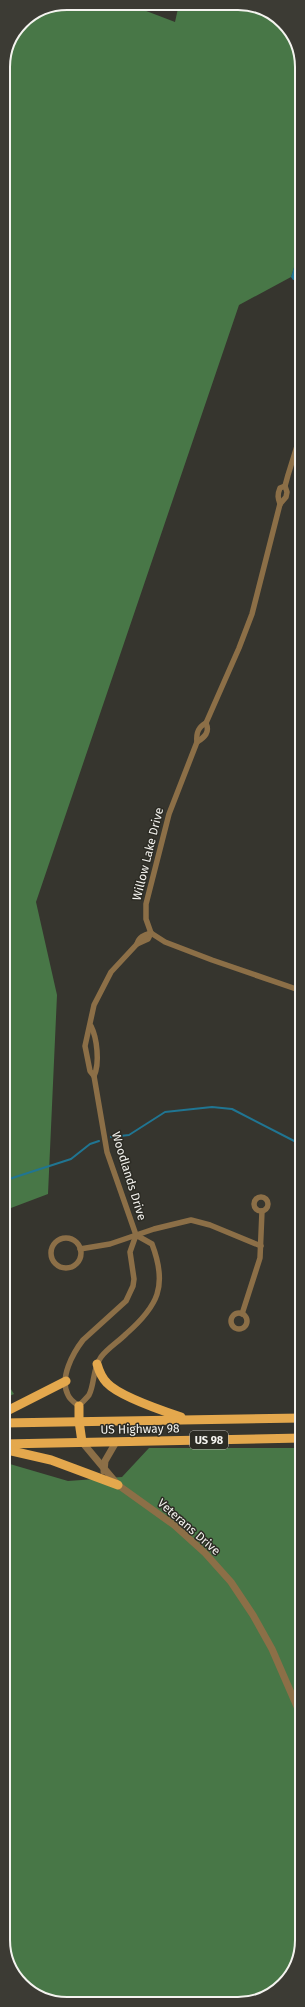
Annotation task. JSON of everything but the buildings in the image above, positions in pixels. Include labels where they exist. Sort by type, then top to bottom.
[{"type":"main road","points":[[97,1364],[101,1375],[107,1384],[130,1396],[188,1419]]},
{"type":"main road","points":[[10,1409],[66,1381]]},
{"type":"main road","points":[[79,1406],[79,1421],[82,1442]]},
{"type":"main road","name":"US Highway 98","points":[[10,1423],[295,1418]]},
{"type":"main road","name":"US Highway 98","points":[[10,1444],[295,1438]]},
{"type":"main road","points":[[10,1451],[51,1460],[118,1486]]},
{"type":"street","name":"Willow Lake Drive","points":[[197,742],[206,736],[208,731],[206,723],[239,648],[252,614],[280,504],[286,497],[287,492],[285,486],[295,453]]},
{"type":"street","name":"Willow Lake Drive","points":[[151,933],[146,919],[146,904],[159,848],[169,814],[197,742],[198,731],[200,726],[206,723]]},
{"type":"street","name":"Woodlands Drive","points":[[66,1381],[68,1369],[77,1348],[126,1301],[134,1278],[130,1252],[136,1235],[107,1152],[94,1076],[90,1071],[85,1046],[86,1038],[91,1026],[94,1005],[111,972],[143,935],[151,933]]},
{"type":"street","points":[[151,933],[173,946],[295,989]]},
{"type":"street","name":"Woodlands Drive","points":[[91,1026],[94,1032],[97,1069],[94,1076]]},
{"type":"street","points":[[242,1314],[260,1258],[262,1210]]},
{"type":"street","points":[[80,1250],[110,1244],[178,1222],[191,1220],[210,1225],[261,1246]]},
{"type":"street","name":"Woodlands Drive","points":[[79,1406],[89,1394],[97,1364],[102,1356],[149,1312],[156,1300],[159,1286],[159,1271],[156,1255],[152,1244],[136,1235]]},
{"type":"street","points":[[61,1239],[71,1239],[78,1245],[80,1250],[80,1259],[69,1268],[55,1264],[51,1255],[54,1245],[61,1239]]},
{"type":"street","points":[[66,1381],[68,1396],[79,1406]]},
{"type":"street","name":"Veterans Drive","points":[[82,1442],[104,1471],[118,1486],[174,1525],[205,1553],[231,1582],[253,1615],[272,1649],[295,1702]]},
{"type":"street","points":[[104,1471],[105,1462],[116,1442]]},
{"type":"green space","points":[[144,10],[175,22],[178,10],[245,10],[263,16],[276,24],[287,38],[294,56],[295,264],[291,277],[239,305],[36,902],[57,995],[48,1194],[10,1208],[11,56],[14,45],[27,27],[45,14],[56,11]]},
{"type":"green space","points":[[10,1388],[14,1394],[10,1396]]},
{"type":"green space","points":[[149,1448],[295,1448],[295,1940],[291,1962],[285,1972],[270,1987],[260,1993],[249,1996],[56,1996],[45,1993],[24,1978],[14,1962],[11,1951],[10,1464],[68,1481],[122,1477]]},
{"type":"water","points":[[295,264],[295,280],[293,280],[291,277]]},
{"type":"waterway","points":[[111,1137],[129,1135],[165,1112],[212,1107],[232,1109],[295,1141]]},
{"type":"waterway","points":[[10,1179],[71,1159],[90,1144],[99,1141]]}]
